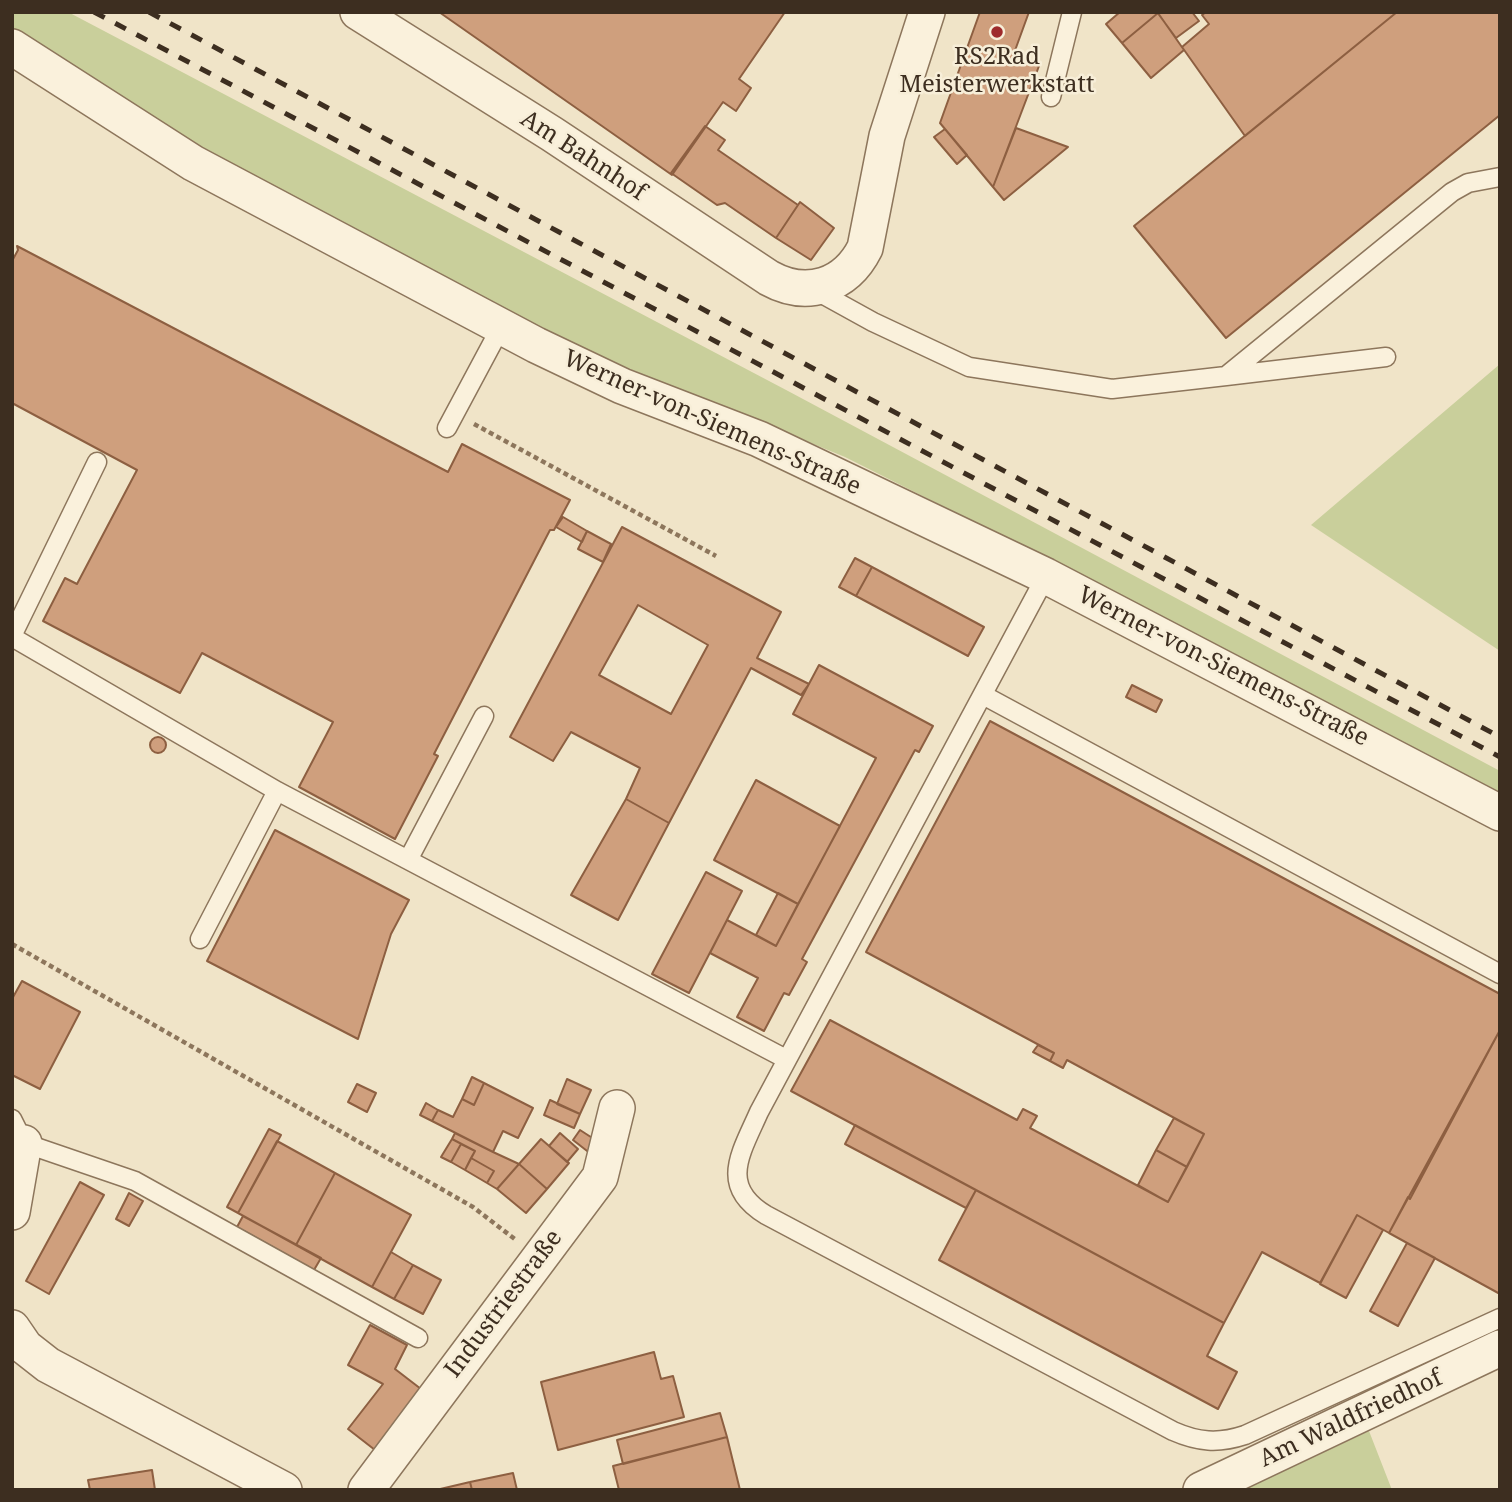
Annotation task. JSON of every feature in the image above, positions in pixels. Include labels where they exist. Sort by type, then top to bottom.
[{"type":"street","name":"Am Bahnhof","points":[[358,12],[552,134],[769,278],[786,286],[812,288]]},
{"type":"street","points":[[812,288],[830,284],[848,273],[865,248],[887,136],[927,12]]},
{"type":"street","name":"Werner-von-Siemens-Straße","points":[[12,47],[193,163],[501,327],[622,386],[759,439],[1046,576],[1500,813]]},
{"type":"street","name":"Industriestraße","points":[[366,1490],[600,1177],[617,1108]]},
{"type":"street","points":[[12,1212],[18,1131]]},
{"type":"street","points":[[12,1328],[25,1347],[48,1365],[284,1490]]},
{"type":"street","name":"Am Waldfriedhof","points":[[1201,1490],[1500,1348]]},
{"type":"lane","points":[[1051,97],[1072,12]]},
{"type":"lane","points":[[1226,376],[1452,192],[1468,183],[1500,177]]},
{"type":"lane","points":[[812,288],[873,322],[969,367],[1112,389],[1386,357]]},
{"type":"lane","points":[[451,421],[501,327]]},
{"type":"lane","points":[[97,462],[12,637],[277,791],[786,1059]]},
{"type":"lane","points":[[1046,576],[759,1112],[738,1163],[738,1187],[744,1198],[766,1215],[1192,1438],[1219,1442],[1245,1435],[1500,1318]]},
{"type":"lane","points":[[983,695],[1500,974]]},
{"type":"lane","points":[[408,860],[484,716]]},
{"type":"lane","points":[[200,939],[277,791]]},
{"type":"lane","points":[[18,1131],[135,1181],[418,1338]]},
{"type":"lane","points":[[12,1356],[48,1365]]},
{"type":"path","points":[[451,421],[716,556]]},
{"type":"path","points":[[12,944],[473,1208],[539,1257]]},
{"type":"green space","points":[[12,12],[68,12],[788,391],[1500,771],[1500,799],[1044,557],[845,457],[608,360],[526,321],[182,139],[12,31]]},
{"type":"green space","points":[[1500,364],[1500,651],[1311,525]]},
{"type":"green space","points":[[1369,1431],[1392,1490],[1243,1490]]},
{"type":"building","points":[[439,12],[785,12],[739,79],[751,88],[736,111],[723,102],[672,175]]},
{"type":"building","points":[[980,12],[1029,12],[1013,56],[1039,66],[993,187],[940,123]]},
{"type":"building","points":[[1120,12],[1158,13],[1122,43],[1106,24]]},
{"type":"building","points":[[1157,12],[1192,12],[1199,21],[1176,38]]},
{"type":"building","points":[[1206,12],[1397,12],[1245,136],[1182,47],[1209,24],[1202,15]]},
{"type":"building","points":[[1397,12],[1500,12],[1500,115],[1226,338],[1134,226]]},
{"type":"building","points":[[1158,13],[1184,50],[1151,78],[1122,43]]},
{"type":"building","points":[[705,126],[725,140],[718,150],[798,205],[776,238],[725,203],[717,205],[671,173]]},
{"type":"building","points":[[1016,128],[1068,147],[1004,200],[993,187]]},
{"type":"building","points":[[945,129],[967,155],[957,164],[934,137]]},
{"type":"building","points":[[800,202],[834,228],[811,260],[776,238]]},
{"type":"building","points":[[17,246],[448,472],[462,444],[570,500],[554,530],[550,530],[434,754],[438,756],[395,839],[299,787],[333,722],[202,653],[180,693],[43,621],[65,578],[77,584],[137,470],[12,403],[12,261],[18,250]]},
{"type":"building","points":[[563,517],[587,531],[582,542],[556,527]]},
{"type":"building","points":[[622,527],[781,612],[757,658],[809,684],[801,695],[751,668],[669,823],[626,799],[640,768],[571,732],[553,761],[510,737]],"holes":[[[638,605],[708,645],[671,714],[599,675]]]},
{"type":"building","points":[[587,531],[611,544],[603,562],[578,549]]},
{"type":"building","points":[[855,558],[872,567],[856,596],[839,587]]},
{"type":"building","points":[[872,567],[984,627],[968,656],[856,596]]},
{"type":"building","points":[[819,665],[933,726],[919,752],[915,750],[802,959],[807,962],[789,995],[784,993],[764,1031],[737,1017],[758,978],[710,953],[727,920],[776,946],[876,758],[793,714]]},
{"type":"building","points":[[1132,685],[1162,700],[1156,712],[1126,697]]},
{"type":"building","points":[[990,721],[1500,994],[1500,1030],[1410,1199],[1408,1197],[1389,1233],[1357,1215],[1320,1283],[1262,1252],[1224,1323],[791,1091],[830,1020],[1017,1120],[1023,1109],[1037,1116],[1030,1128],[1168,1202],[1204,1134],[1067,1060],[1063,1068],[1050,1061],[1054,1053],[866,952]]},
{"type":"building","points":[[158,737],[164,739],[164,751],[158,753],[152,751],[150,745],[152,739]]},
{"type":"building","points":[[756,780],[840,826],[798,904],[714,860]]},
{"type":"building","points":[[626,799],[669,823],[618,920],[571,895]]},
{"type":"building","points":[[275,830],[409,900],[391,934],[358,1039],[207,961]]},
{"type":"building","points":[[706,872],[742,891],[689,993],[652,974]]},
{"type":"building","points":[[778,893],[798,904],[776,946],[756,935]]},
{"type":"building","points":[[22,981],[80,1012],[40,1089],[12,1075],[12,999]]},
{"type":"building","points":[[1500,1030],[1500,1294],[1389,1233]]},
{"type":"building","points":[[1038,1045],[1054,1053],[1050,1061],[1033,1052]]},
{"type":"building","points":[[472,1077],[484,1083],[474,1105],[462,1099]]},
{"type":"building","points":[[567,1079],[591,1090],[580,1114],[557,1104]]},
{"type":"building","points":[[484,1083],[533,1108],[518,1138],[503,1131],[493,1152],[432,1121],[438,1110],[453,1117],[462,1099],[474,1105]]},
{"type":"building","points":[[357,1084],[376,1093],[367,1112],[348,1102]]},
{"type":"building","points":[[550,1100],[580,1114],[574,1128],[544,1115]]},
{"type":"building","points":[[426,1103],[438,1110],[432,1121],[420,1115]]},
{"type":"building","points":[[1174,1118],[1204,1134],[1187,1167],[1156,1150]]},
{"type":"building","points":[[855,1125],[976,1190],[966,1208],[845,1144]]},
{"type":"building","points":[[269,1129],[281,1135],[238,1213],[227,1207]]},
{"type":"building","points":[[580,1130],[597,1141],[591,1154],[573,1140]]},
{"type":"building","points":[[455,1133],[519,1164],[497,1189],[487,1183],[494,1171],[471,1158],[475,1151],[452,1139]]},
{"type":"building","points":[[560,1133],[578,1149],[567,1162],[549,1146]]},
{"type":"building","points":[[452,1139],[461,1144],[451,1162],[441,1157]]},
{"type":"building","points":[[541,1139],[569,1163],[547,1189],[519,1164]]},
{"type":"building","points":[[277,1141],[335,1173],[296,1245],[238,1213]]},
{"type":"building","points":[[461,1144],[475,1151],[465,1170],[451,1162]]},
{"type":"building","points":[[1156,1150],[1187,1167],[1168,1202],[1138,1185]]},
{"type":"building","points":[[471,1158],[494,1171],[487,1183],[465,1170]]},
{"type":"building","points":[[519,1164],[547,1189],[526,1213],[497,1189]]},
{"type":"building","points":[[335,1173],[411,1215],[372,1287],[296,1245]]},
{"type":"building","points":[[80,1182],[104,1195],[49,1294],[26,1281]]},
{"type":"building","points":[[976,1190],[1224,1323],[1207,1356],[1237,1372],[1218,1409],[939,1260]]},
{"type":"building","points":[[129,1193],[143,1201],[129,1226],[116,1219]]},
{"type":"building","points":[[1357,1215],[1383,1230],[1346,1298],[1320,1284]]},
{"type":"building","points":[[243,1216],[321,1258],[314,1270],[237,1227]]},
{"type":"building","points":[[1407,1243],[1435,1258],[1398,1326],[1370,1311]]},
{"type":"building","points":[[391,1252],[413,1265],[394,1299],[372,1287]]},
{"type":"building","points":[[413,1265],[441,1280],[423,1314],[394,1299]]},
{"type":"building","points":[[370,1325],[407,1345],[395,1369],[421,1389],[375,1450],[348,1429],[383,1384],[348,1365]]},
{"type":"building","points":[[654,1352],[661,1379],[673,1376],[684,1417],[558,1450],[541,1382]]},
{"type":"building","points":[[720,1413],[727,1437],[623,1464],[617,1440]]},
{"type":"building","points":[[727,1437],[740,1490],[619,1490],[613,1466]]},
{"type":"building","points":[[152,1470],[155,1490],[90,1490],[88,1480]]},
{"type":"building","points":[[513,1473],[517,1490],[472,1490],[470,1482]]},
{"type":"building","points":[[470,1482],[472,1490],[436,1490]]},
{"type":"railway","points":[[94,12],[1500,757]]},
{"type":"railway","points":[[149,12],[1500,737]]},
{"type":"place","name":"RS2Rad Meisterwerkstatt","points":[[997,32]]}]
